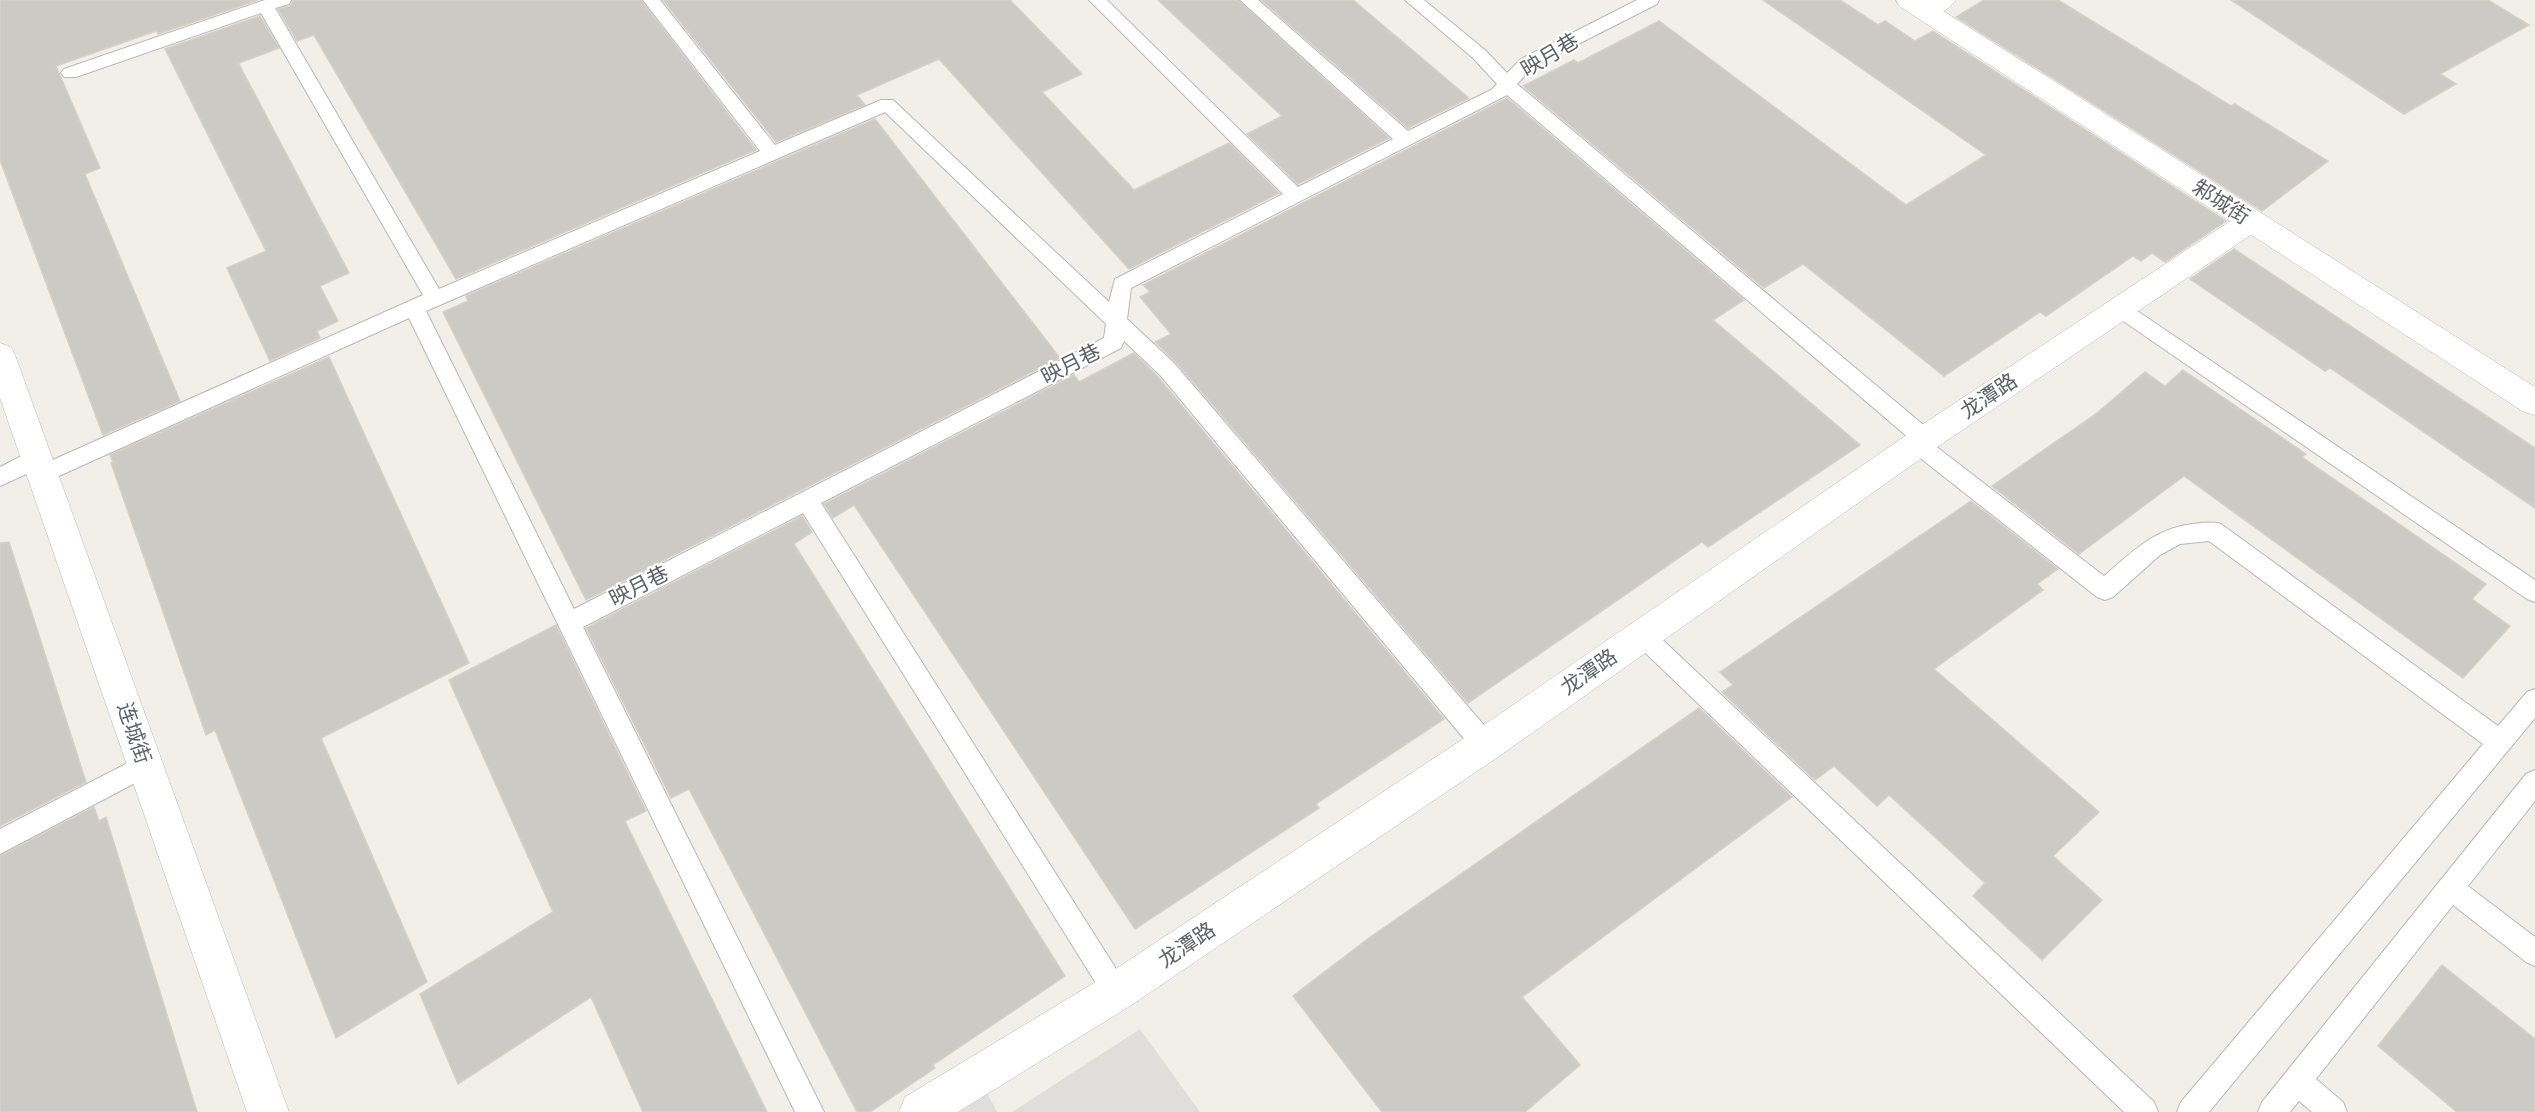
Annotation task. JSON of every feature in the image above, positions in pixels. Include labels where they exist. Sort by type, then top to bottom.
[{"type":"street","name":"邾城街","points":[[1925,3],[2251,222],[2535,403]]},
{"type":"street","name":"龙潭路","points":[[920,1112],[1116,992],[1485,745],[1921,442],[2251,222]]},
{"type":"street","name":"连城街","points":[[0,355],[268,1112]]},
{"type":"lane","points":[[651,0],[772,154]]},
{"type":"lane","points":[[1248,0],[1406,140]]},
{"type":"lane","points":[[1413,0],[1479,54],[1521,99],[1921,442],[2105,590],[2152,548],[2176,535],[2213,531],[2500,742]]},
{"type":"lane","name":"映月巷","points":[[569,623],[1114,342],[1122,284],[1497,94],[1527,63],[1651,0]]},
{"type":"lane","points":[[1107,2],[1296,196]]},
{"type":"lane","points":[[70,73],[274,3],[426,305],[569,623],[810,1112]]},
{"type":"lane","points":[[0,477],[40,466],[426,305],[888,104],[1167,369],[1485,745]]},
{"type":"lane","points":[[2120,309],[2535,592]]},
{"type":"lane","points":[[807,500],[1116,992]]},
{"type":"lane","points":[[1642,635],[2144,1112]]},
{"type":"lane","points":[[2191,1112],[2535,700]]},
{"type":"lane","points":[[0,842],[145,765]]},
{"type":"lane","points":[[2272,1112],[2535,782]]},
{"type":"lane","points":[[2451,888],[2535,953]]},
{"type":"lane","points":[[2297,1081],[2333,1112]]},
{"type":"shaded area","points":[[1140,1029],[1200,1112],[1012,1112]]},
{"type":"shaded area","points":[[982,1083],[997,1112],[942,1112]]},
{"type":"building","points":[[0,0],[258,0],[158,34],[156,31],[56,66],[100,168],[85,174],[180,401],[103,435],[0,160]]},
{"type":"building","points":[[293,0],[641,0],[756,150],[456,279],[314,35],[297,41],[278,9],[290,6]]},
{"type":"building","points":[[663,0],[1010,0],[1082,74],[1042,92],[1134,190],[1229,143],[1279,193],[1129,269],[939,59],[857,95],[865,105],[776,142]]},
{"type":"building","points":[[1158,0],[1238,0],[1389,138],[1298,184],[1247,134],[1282,116]]},
{"type":"building","points":[[1261,0],[1353,0],[1469,98],[1408,128]]},
{"type":"building","points":[[1763,0],[1840,0],[1878,25],[1885,21],[1915,41],[1933,31],[2226,221],[2165,262],[2152,253],[2141,261],[2133,256],[2046,316],[2040,312],[1944,376],[1803,264],[1764,288],[1523,86],[1574,60],[1578,63],[1659,21],[1906,205],[1986,155]]},
{"type":"building","points":[[1984,0],[2058,0],[2231,106],[2235,104],[2328,161],[2262,211],[1956,17]]},
{"type":"building","points":[[2231,0],[2488,0],[2529,25],[2440,74],[2456,84],[2404,114]]},
{"type":"building","points":[[260,16],[279,48],[239,63],[240,66],[349,273],[320,286],[338,321],[317,331],[320,338],[270,361],[227,268],[266,251],[165,49]]},
{"type":"building","points":[[1507,98],[1744,300],[1713,320],[1860,445],[1708,547],[1702,542],[1468,703],[1176,362],[1155,342],[1171,334],[1140,297],[1150,292],[1143,285]]},
{"type":"building","points":[[875,119],[1060,358],[586,600],[443,312],[468,301],[466,296]]},
{"type":"building","points":[[2234,249],[2535,448],[2535,508],[2330,368],[2325,371],[2190,279]]},
{"type":"building","points":[[1134,353],[1158,377],[1444,719],[1316,804],[1319,808],[1135,929],[854,505],[833,518],[824,504],[1074,375],[1079,382]]},
{"type":"building","points":[[329,357],[469,663],[321,738],[427,982],[336,1038],[215,730],[206,735],[110,455]]},
{"type":"building","points":[[2183,370],[2306,454],[2302,457],[2486,584],[2472,599],[2510,626],[2463,678],[2184,476],[2079,554],[1992,486],[2097,413],[2145,372],[2165,386]]},
{"type":"building","points":[[1971,501],[2058,569],[2037,584],[2043,590],[1934,669],[2099,812],[2053,856],[2102,900],[2042,960],[1973,896],[1985,883],[1889,795],[1877,806],[1834,766],[1815,780],[1722,692],[1733,685],[1720,672]]},
{"type":"building","points":[[802,516],[812,532],[794,544],[1065,976],[933,1065],[935,1068],[870,1112],[857,1112],[689,789],[671,798],[586,628]]},
{"type":"building","points":[[9,542],[86,782],[0,826],[0,543]]},
{"type":"building","points":[[556,625],[646,811],[625,821],[767,1112],[643,1112],[591,997],[458,1084],[420,994],[553,912],[449,680]]},
{"type":"building","points":[[1699,708],[1792,797],[1522,997],[1580,1065],[1525,1112],[1382,1112],[1293,996],[1369,938]]},
{"type":"building","points":[[94,807],[99,821],[106,817],[197,1112],[0,1112],[0,856]]},
{"type":"building","points":[[2442,965],[2535,1039],[2535,1112],[2457,1112],[2378,1046]]}]
